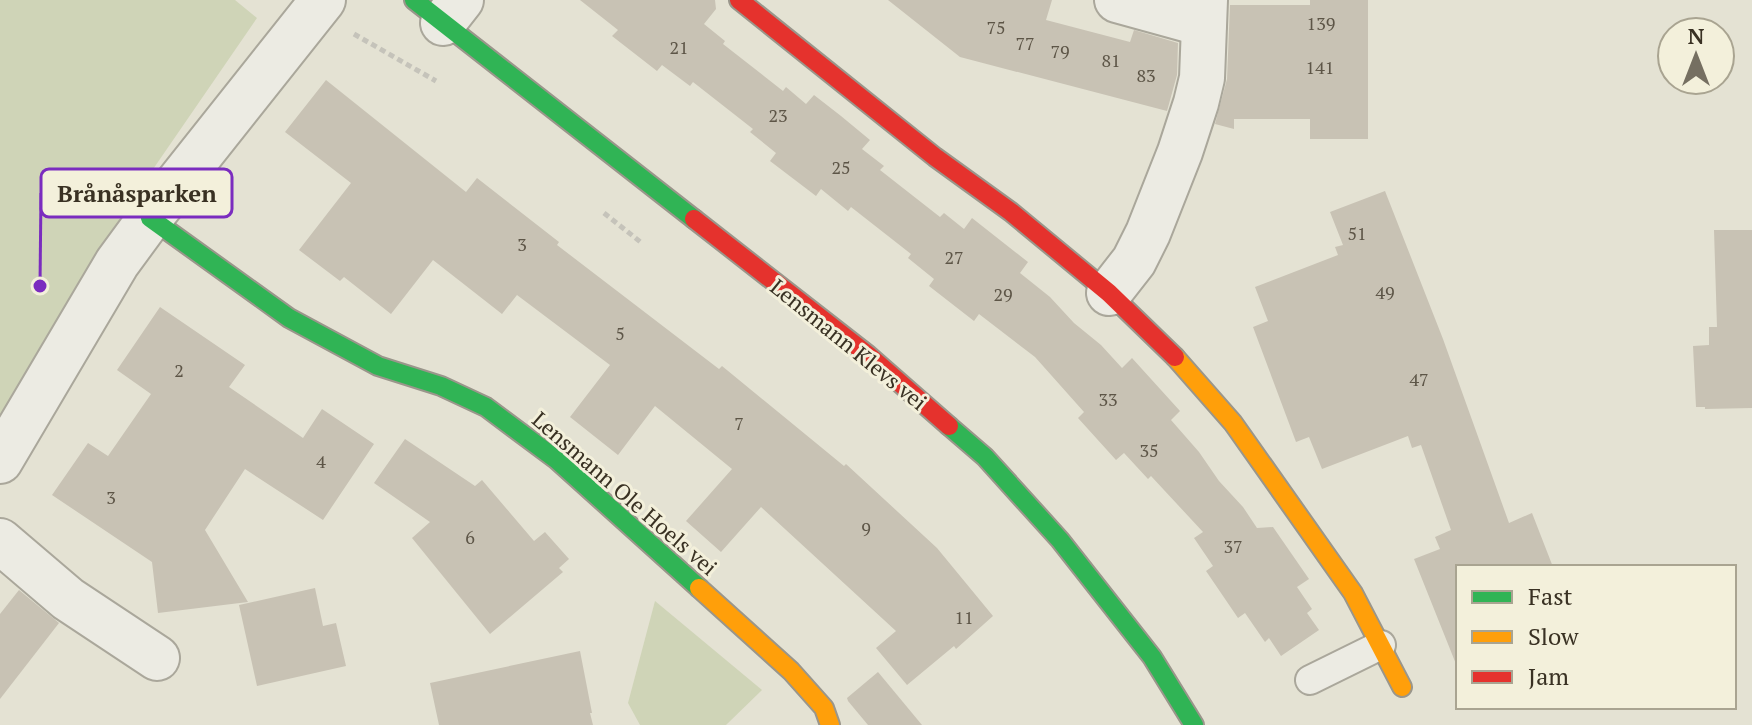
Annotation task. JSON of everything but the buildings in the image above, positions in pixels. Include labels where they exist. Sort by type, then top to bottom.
[{"type":"street","points":[[739,0],[935,157],[1011,212],[1109,293],[1169,350],[1233,423],[1353,593],[1402,687]]},
{"type":"street","points":[[1109,293],[1134,261],[1180,152],[1202,78],[1205,12],[1117,0]]},
{"type":"street","points":[[0,461],[117,263],[319,5]]},
{"type":"street","name":"Lensmann Klevs vei","points":[[439,8],[868,355],[985,457],[1060,540],[1152,657],[1194,725]]},
{"type":"street","name":"Lensmann Ole Hoels vei","points":[[150,218],[289,318],[378,366],[441,386],[486,407],[510,424],[557,460],[791,671],[824,708],[830,725]]},
{"type":"street","points":[[0,541],[68,599],[157,658]]},
{"type":"lane","points":[[1310,680],[1381,645]]},
{"type":"path","points":[[319,5],[332,22],[445,87]]},
{"type":"path","points":[[596,206],[645,245]]},
{"type":"green space","points":[[0,0],[235,0],[257,18],[127,207],[0,421]]},
{"type":"green space","points":[[655,601],[762,690],[726,725],[640,725],[628,703]]},
{"type":"traffic: fast","points":[[414,0],[694,219]]},
{"type":"traffic: fast","points":[[150,218],[289,318],[378,366],[441,386],[486,407],[557,460],[699,588]]},
{"type":"traffic: fast","points":[[949,426],[985,457],[1060,540],[1152,657],[1194,725]]},
{"type":"traffic: slow","points":[[1175,357],[1233,423],[1353,593],[1402,687]]},
{"type":"traffic: slow","points":[[699,588],[791,671],[824,708],[830,725]]},
{"type":"traffic: jam","points":[[739,0],[935,157],[1011,212],[1109,293],[1175,357]]},
{"type":"traffic: jam","points":[[694,219],[868,355],[949,426]]},
{"type":"place","name":"Brånåsparken","points":[[40,286]]}]
